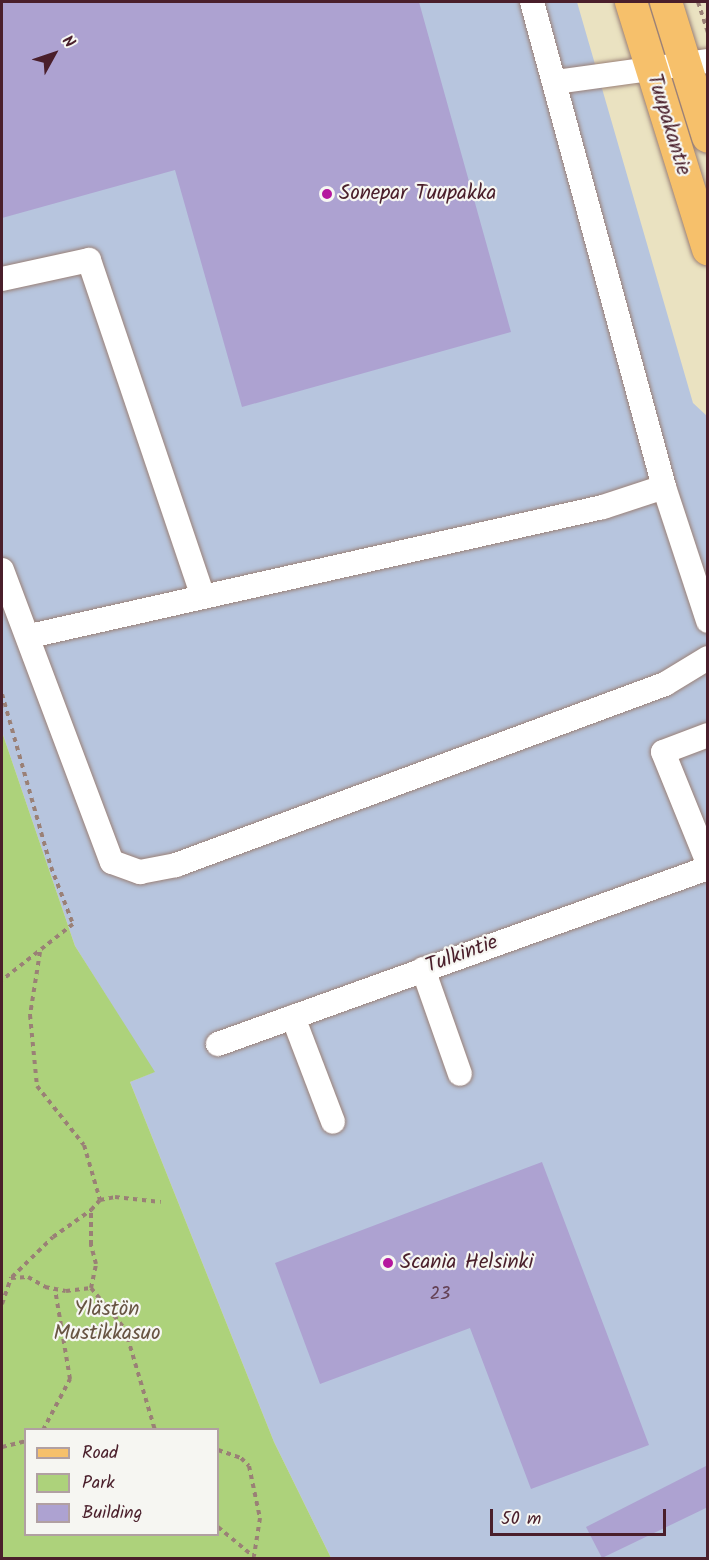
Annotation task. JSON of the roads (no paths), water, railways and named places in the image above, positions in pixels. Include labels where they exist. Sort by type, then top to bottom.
[{"type":"main road","name":"Tuupakantie","points":[[631,2],[708,249]]},
{"type":"main road","name":"Tuupakantie","points":[[666,2],[696,64],[708,137]]},
{"type":"street","points":[[532,2],[556,82],[664,487],[708,621]]},
{"type":"street","points":[[556,82],[652,72],[696,64]]},
{"type":"street","points":[[2,279],[89,260],[203,596]]},
{"type":"street","points":[[30,636],[603,507],[664,487]]},
{"type":"street","points":[[2,570],[30,636],[112,862],[140,872],[176,865],[664,684],[708,658]]},
{"type":"street","points":[[708,735],[663,752],[708,863]]},
{"type":"street","name":"Tulkintie","points":[[218,1044],[708,868]]},
{"type":"street","points":[[423,969],[460,1074]]},
{"type":"street","points":[[293,1017],[333,1122]]},
{"type":"place","name":"Sonepar Tuupakka","points":[[327,194]]},
{"type":"place","name":"Scania Helsinki","points":[[388,1263]]},
{"type":"park label","name":"Ylästön Mustikkasuo","points":[[107,1322]]}]
